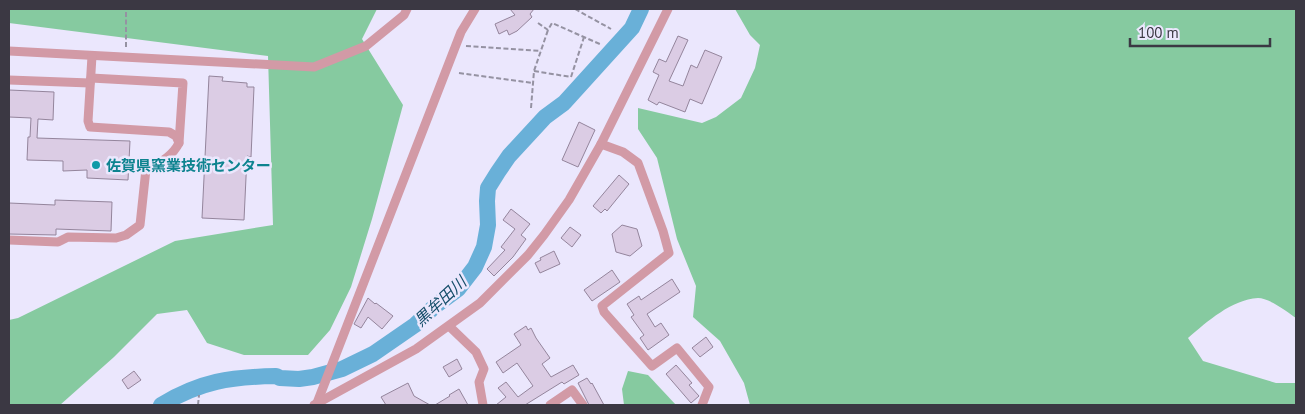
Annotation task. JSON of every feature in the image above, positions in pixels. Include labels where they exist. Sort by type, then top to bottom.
[{"type":"street","points":[[9,51],[314,67],[366,46],[404,16],[406,9]]},
{"type":"street","points":[[316,404],[461,32],[475,9]]},
{"type":"street","points":[[316,404],[416,349],[449,326],[480,302],[528,255],[569,200],[601,144],[668,9]]},
{"type":"street","points":[[92,56],[88,121],[90,127],[168,132],[176,136],[179,143]]},
{"type":"street","points":[[9,80],[183,83],[179,143],[176,150],[159,164],[146,169],[140,225],[126,235],[116,238],[68,237],[58,242],[9,240]]},
{"type":"street","points":[[601,144],[623,152],[638,163],[655,207],[669,253],[602,306],[604,312],[652,366],[677,348],[709,387],[702,405]]},
{"type":"street","points":[[449,326],[476,352],[484,369],[479,382],[484,405]]},
{"type":"street","points":[[550,405],[572,390],[583,405]]},
{"type":"path","points":[[126,9],[126,57]]},
{"type":"path","points":[[575,9],[611,28]]},
{"type":"path","points":[[538,23],[548,30]]},
{"type":"path","points":[[531,108],[534,71],[552,23],[602,45]]},
{"type":"path","points":[[534,71],[571,77],[584,37]]},
{"type":"path","points":[[463,46],[541,51]]},
{"type":"path","points":[[460,73],[533,83]]},
{"type":"path","points":[[198,405],[199,395]]},
{"type":"green space","points":[[9,9],[377,9],[362,39],[403,105],[372,219],[351,287],[330,330],[308,355],[244,355],[207,343],[187,310],[157,314],[114,357],[60,405],[9,405],[9,320],[18,318],[175,241],[273,225],[268,56],[9,23]]},
{"type":"green space","points":[[735,9],[1296,9],[1296,318],[1267,300],[1258,298],[1238,303],[1220,312],[1188,338],[1203,361],[1276,383],[1296,383],[1296,405],[750,405],[744,383],[720,341],[693,317],[696,286],[677,239],[657,158],[638,129],[638,108],[702,123],[716,117],[741,98],[755,68],[760,45],[750,35]]},
{"type":"green space","points":[[628,371],[648,375],[676,405],[624,405],[622,389]]},
{"type":"building","points":[[510,9],[534,9],[530,14],[532,17],[517,31],[509,35],[507,30],[499,34],[495,24],[515,15]]},
{"type":"building","points":[[678,36],[688,40],[669,81],[683,86],[691,65],[697,68],[705,50],[722,57],[702,104],[690,99],[685,112],[659,102],[657,105],[648,100],[659,75],[653,72],[659,59],[666,62]]},
{"type":"building","points":[[209,76],[223,77],[222,81],[247,83],[247,87],[254,87],[251,157],[247,156],[244,220],[202,218]]},
{"type":"building","points":[[9,90],[54,92],[53,120],[38,119],[37,138],[130,141],[128,180],[87,178],[87,170],[63,171],[63,161],[27,160],[31,118],[9,117]]},
{"type":"building","points":[[579,122],[595,130],[578,167],[562,160]]},
{"type":"building","points":[[619,175],[629,184],[607,211],[605,209],[601,213],[593,206]]},
{"type":"building","points":[[55,200],[112,202],[111,231],[56,229],[56,235],[9,234],[9,203],[55,205]]},
{"type":"building","points":[[511,209],[530,224],[521,235],[526,239],[513,257],[494,276],[487,269],[505,250],[501,247],[515,229],[503,220]]},
{"type":"building","points":[[622,225],[637,229],[642,246],[630,256],[616,252],[612,234]]},
{"type":"building","points":[[570,227],[581,235],[572,247],[561,238]]},
{"type":"building","points":[[554,251],[560,264],[540,273],[535,263],[541,260],[540,258]]},
{"type":"building","points":[[612,270],[620,282],[592,301],[584,290]]},
{"type":"building","points":[[672,279],[680,292],[647,314],[655,327],[661,323],[669,335],[648,350],[640,338],[644,335],[631,317],[634,315],[627,304],[639,296],[641,300]]},
{"type":"building","points":[[368,298],[393,316],[382,329],[368,317],[361,328],[354,324]]},
{"type":"building","points":[[526,326],[528,330],[531,328],[550,358],[542,364],[551,377],[573,365],[579,375],[564,384],[562,382],[525,405],[496,405],[506,397],[498,388],[506,382],[518,397],[533,386],[517,363],[503,373],[496,362],[521,345],[514,334]]},
{"type":"building","points":[[706,337],[713,347],[700,357],[692,348]]},
{"type":"building","points":[[457,359],[462,369],[449,377],[443,367]]},
{"type":"building","points":[[676,365],[692,383],[689,385],[699,396],[691,403],[666,374]]},
{"type":"building","points":[[134,371],[141,380],[128,389],[122,380]]},
{"type":"building","points":[[587,378],[592,383],[604,405],[589,405],[578,383]]},
{"type":"building","points":[[408,383],[414,396],[430,405],[386,405],[381,397]]},
{"type":"building","points":[[459,389],[468,405],[435,405],[450,396]]},
{"type":"waterway","name":"黒牟田川","points":[[161,405],[189,390],[230,379],[276,376],[299,379],[342,369],[373,354],[415,325],[435,306],[458,289],[475,267],[484,247],[488,225],[488,188],[509,156],[545,117],[564,103],[632,28],[641,9]]},
{"type":"place","name":"佐賀県窯業技術センター","points":[[96,165]]}]
